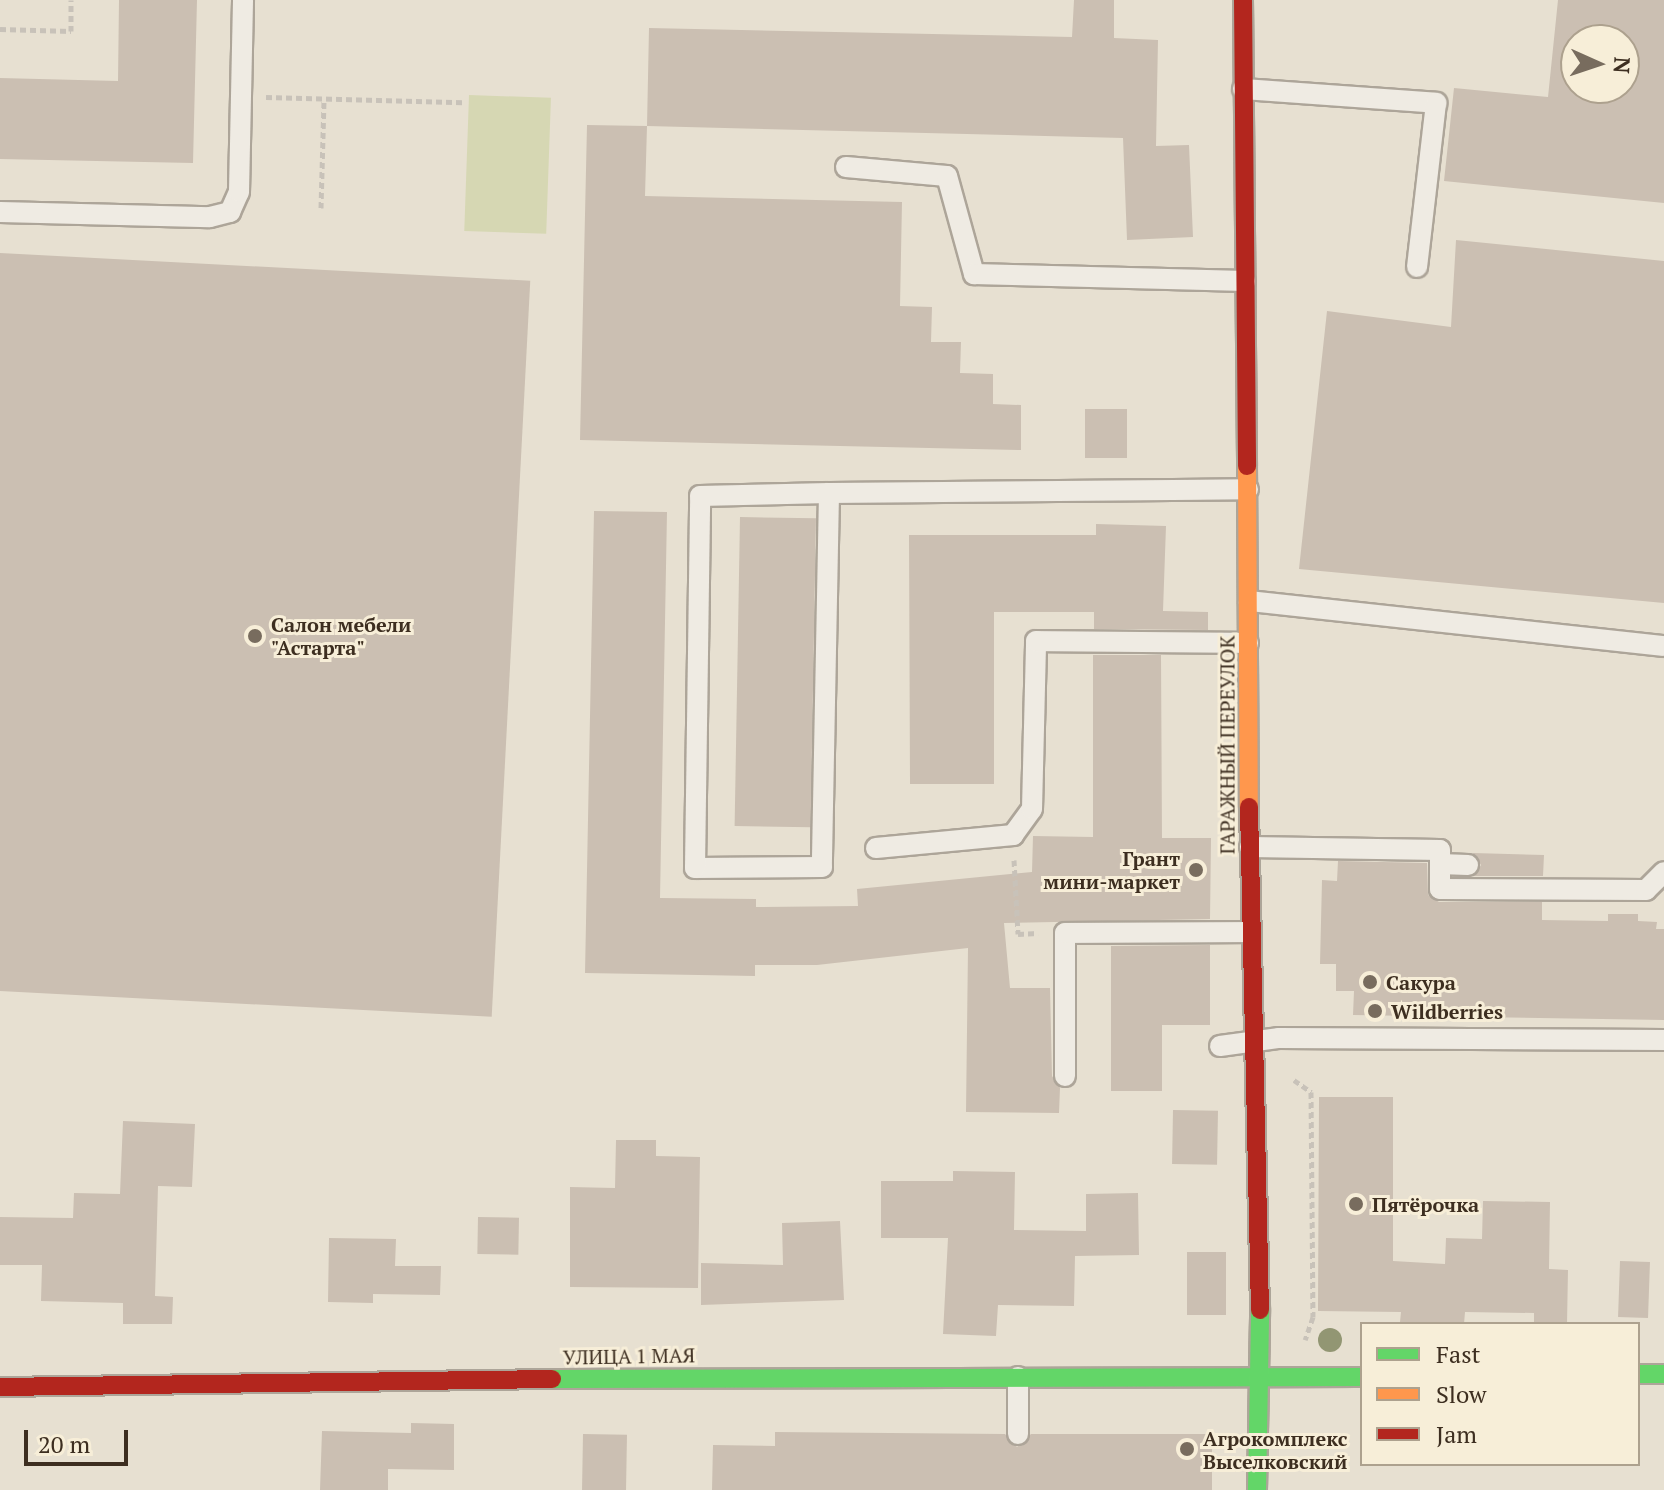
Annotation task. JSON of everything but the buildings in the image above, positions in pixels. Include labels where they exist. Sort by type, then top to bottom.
[{"type":"main road","name":"ГАРАЖНЫЙ ПЕРЕУЛОК","points":[[1243,0],[1250,932],[1259,1379],[1257,1490]]},
{"type":"main road","points":[[1254,1091],[1274,1353],[1284,1378]]},
{"type":"main road","points":[[1640,1374],[1664,1374]]},
{"type":"main road","name":"УЛИЦА 1 МАЯ","points":[[0,1387],[1018,1377],[1360,1377]]},
{"type":"lane","points":[[0,212],[210,217],[230,212],[239,192],[243,0]]},
{"type":"lane","points":[[1243,89],[1436,103],[1417,267]]},
{"type":"lane","points":[[846,167],[947,176],[974,274],[1245,281]]},
{"type":"lane","points":[[829,493],[822,867],[695,868],[700,496],[829,493],[1248,489]]},
{"type":"lane","points":[[1249,601],[1664,646]]},
{"type":"lane","points":[[876,848],[1013,835],[1032,809],[1036,641],[1248,643]]},
{"type":"lane","points":[[1250,847],[1440,850],[1440,889],[1646,890],[1664,872]]},
{"type":"lane","points":[[1440,864],[1468,865]]},
{"type":"lane","points":[[1065,1076],[1065,933],[1250,932]]},
{"type":"lane","points":[[1220,1046],[1279,1038],[1664,1040]]},
{"type":"lane","points":[[1018,1377],[1018,1434]]},
{"type":"path","points":[[0,29],[71,31],[71,0]]},
{"type":"path","points":[[241,97],[463,102]]},
{"type":"path","points":[[321,208],[324,99]]},
{"type":"path","points":[[1013,835],[1018,934],[1065,933]]},
{"type":"path","points":[[1279,1038],[1279,1070],[1311,1092],[1309,1328]]},
{"type":"green space","points":[[469,95],[551,98],[546,234],[464,231]]},
{"type":"traffic: fast","points":[[1257,1490],[1260,1310]]},
{"type":"traffic: fast","points":[[1640,1374],[1664,1374]]},
{"type":"traffic: fast","points":[[552,1379],[1360,1377]]},
{"type":"traffic: slow","points":[[1247,466],[1249,807]]},
{"type":"traffic: jam","points":[[1243,0],[1247,466]]},
{"type":"traffic: jam","points":[[1249,807],[1260,1310]]},
{"type":"traffic: jam","points":[[0,1387],[552,1379]]},
{"type":"place","name":"Салон мебели \"Астарта\"","points":[[255,636]]},
{"type":"place","name":"Грант мини-маркет","points":[[1196,870]]},
{"type":"place","name":"Сакура","points":[[1370,982]]},
{"type":"place","name":"Wildberries","points":[[1375,1011]]},
{"type":"place","name":"Пятёрочка","points":[[1356,1204]]},
{"type":"place","name":"Агрокомплекс Выселковский","points":[[1187,1449]]}]
